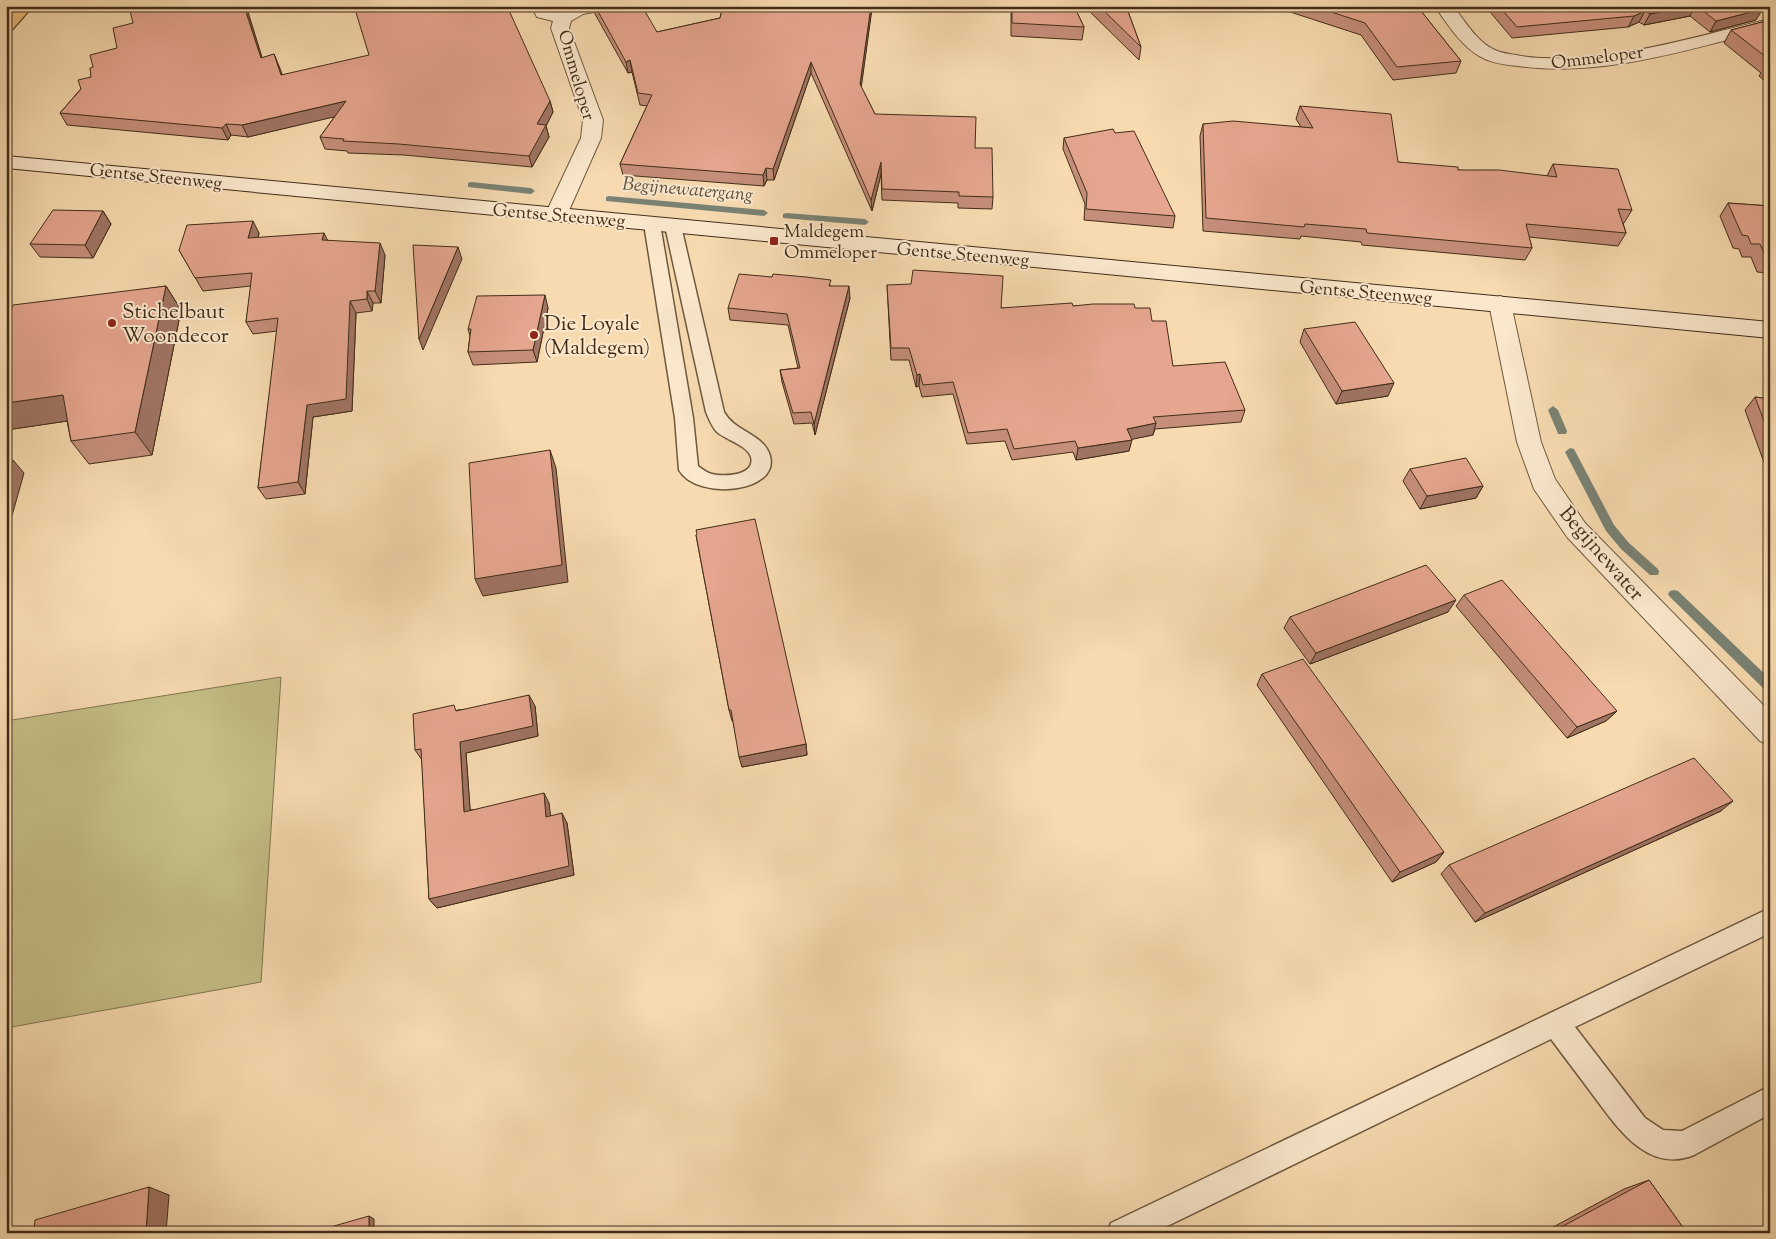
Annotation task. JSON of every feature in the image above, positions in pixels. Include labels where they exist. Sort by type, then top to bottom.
[{"type":"highway","points":[[6,26],[24,6]]},
{"type":"street","name":"Ommeloper","points":[[540,6],[543,13],[563,18],[578,10],[598,6]]},
{"type":"street","name":"Ommeloper","points":[[1444,6],[1478,48],[1489,55],[1525,63],[1552,64],[1629,56],[1770,24]]},
{"type":"street","name":"Ommeloper","points":[[556,215],[590,138],[593,120],[560,28],[563,18]]},
{"type":"street","name":"Gentse Steenweg","points":[[7,163],[1770,330]]},
{"type":"street","name":"Begijnewater","points":[[1500,304],[1529,442],[1543,482],[1576,530],[1770,732]]},
{"type":"lane","points":[[662,225],[715,412],[723,427],[736,437],[754,445],[760,454],[761,463],[755,474],[743,479],[715,482],[704,480],[689,470],[662,225]]},
{"type":"lane","points":[[1121,1233],[1770,920]]},
{"type":"lane","points":[[1556,1024],[1635,1128],[1659,1144],[1684,1145],[1770,1099]]},
{"type":"shaded area","points":[[281,677],[261,982],[6,1028],[6,721]]},
{"type":"building","points":[[244,6],[261,58],[274,54],[281,75],[369,55],[354,6],[507,6],[550,101],[537,124],[546,125],[529,156],[399,144],[343,141],[344,139],[320,137],[346,101],[242,125],[226,124],[222,128],[60,113],[81,89],[78,80],[91,77],[90,68],[93,67],[90,55],[117,48],[113,28],[133,23],[129,7]]},
{"type":"building","points":[[595,6],[634,6],[636,9],[643,8],[657,32],[720,18],[723,6],[871,6],[860,84],[875,114],[976,117],[975,148],[992,148],[993,197],[959,196],[959,192],[882,189],[881,162],[871,200],[811,62],[773,169],[766,168],[763,175],[620,164],[652,95],[638,93],[630,60],[626,62]]},
{"type":"building","points":[[1012,6],[1074,6],[1084,27],[1012,23]]},
{"type":"building","points":[[1099,6],[1126,6],[1141,47]]},
{"type":"building","points":[[1313,6],[1417,6],[1461,61],[1397,67],[1365,23]]},
{"type":"building","points":[[1499,6],[1691,6],[1650,14],[1645,11],[1634,16],[1517,27]]},
{"type":"building","points":[[1697,6],[1759,6],[1763,9],[1716,21]]},
{"type":"building","points":[[1770,20],[1770,60],[1731,30]]},
{"type":"building","points":[[1300,106],[1391,114],[1398,162],[1458,167],[1458,170],[1499,170],[1557,177],[1553,164],[1618,169],[1632,210],[1618,209],[1626,233],[1526,224],[1532,248],[1367,233],[1366,229],[1305,224],[1304,227],[1206,218],[1203,124],[1233,121],[1313,128]]},
{"type":"building","points":[[1113,129],[1115,133],[1134,131],[1175,216],[1086,209],[1087,193],[1064,138]]},
{"type":"building","points":[[1728,203],[1770,206],[1770,260],[1767,259],[1760,244],[1751,244],[1748,236],[1742,235]]},
{"type":"building","points":[[53,210],[103,211],[85,245],[30,244]]},
{"type":"building","points":[[253,221],[248,238],[324,233],[322,240],[380,243],[375,291],[367,291],[367,299],[350,301],[346,399],[307,405],[298,482],[258,488],[278,318],[246,322],[252,273],[195,278],[179,250],[187,225]]},
{"type":"building","points":[[413,245],[458,247],[419,339]]},
{"type":"building","points":[[913,270],[1003,276],[1001,308],[1072,303],[1073,306],[1134,304],[1135,308],[1150,308],[1152,321],[1166,321],[1173,366],[1225,362],[1245,410],[1153,417],[1156,423],[1127,429],[1132,440],[1078,448],[1075,441],[1014,449],[1007,429],[968,433],[953,382],[923,385],[920,374],[917,375],[909,348],[891,348],[887,285],[911,284]]},
{"type":"building","points":[[739,274],[772,277],[773,274],[806,277],[831,280],[829,286],[849,286],[814,424],[811,412],[793,413],[780,370],[800,368],[787,314],[728,308]]},
{"type":"building","points":[[166,286],[135,432],[71,441],[63,395],[6,403],[6,310],[12,309],[13,305]]},
{"type":"building","points":[[545,295],[533,350],[468,352],[471,329],[468,329],[477,296]]},
{"type":"building","points":[[1355,322],[1394,383],[1342,391],[1304,329]]},
{"type":"building","points":[[1755,397],[1770,399],[1770,437]]},
{"type":"building","points":[[550,450],[562,565],[475,579],[469,463]]},
{"type":"building","points":[[1466,458],[1483,486],[1427,496],[1410,469]]},
{"type":"building","points":[[13,460],[6,483],[6,462]]},
{"type":"building","points":[[755,519],[806,744],[739,757],[696,530]]},
{"type":"building","points":[[1426,565],[1456,600],[1316,653],[1290,617]]},
{"type":"building","points":[[1502,580],[1617,711],[1577,727],[1464,595]]},
{"type":"building","points":[[1303,659],[1444,852],[1400,872],[1262,674]]},
{"type":"building","points":[[529,695],[533,726],[460,742],[464,812],[544,793],[546,817],[562,813],[569,866],[429,899],[421,749],[415,750],[413,714],[454,705],[456,711]]},
{"type":"building","points":[[1694,758],[1733,801],[1485,913],[1449,865]]},
{"type":"building","points":[[1649,1180],[1687,1233],[1550,1233]]},
{"type":"building","points":[[149,1187],[146,1233],[34,1233],[35,1220]]},
{"type":"building","points":[[369,1216],[369,1233],[334,1233],[334,1226]]},
{"type":"waterway","name":"Begijnewatergang","points":[[471,185],[531,191]]},
{"type":"waterway","name":"Begijnewatergang","points":[[609,199],[764,213]]},
{"type":"waterway","name":"Begijnewatergang","points":[[786,216],[865,222]]},
{"type":"waterway","name":"Begijnewatergang","points":[[1553,410],[1562,431]]},
{"type":"waterway","name":"Begijnewatergang","points":[[1570,452],[1610,528],[1625,546],[1654,572]]},
{"type":"waterway","name":"Begijnewatergang","points":[[1674,594],[1770,687]]},
{"type":"place","name":"Maldegem Ommeloper","points":[[774,241]]},
{"type":"place","name":"Stichelbaut Woondecor","points":[[112,323]]},
{"type":"place","name":"Die Loyale (Maldegem)","points":[[534,335]]}]
